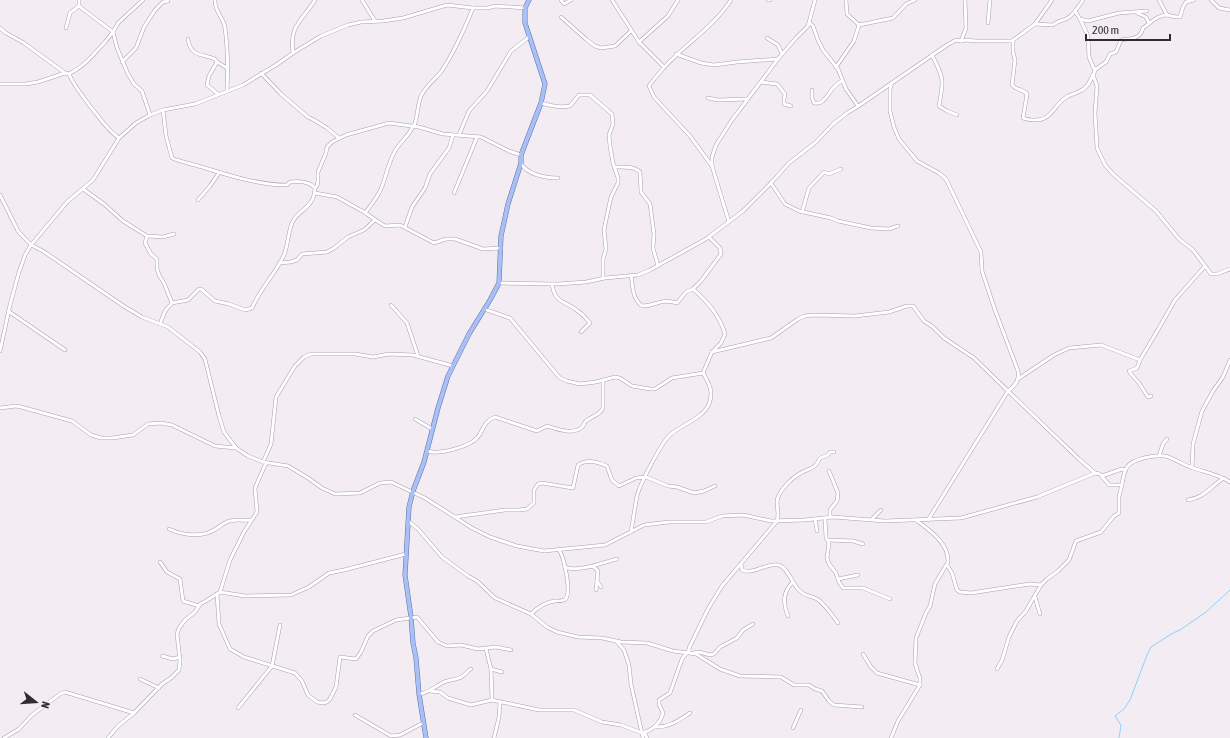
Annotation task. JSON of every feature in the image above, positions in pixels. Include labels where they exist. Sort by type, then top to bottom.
[{"type":"main road","points":[[426,738],[419,694],[418,672],[405,575],[409,507],[427,451],[438,408],[453,366],[469,334],[499,283],[501,236],[508,204],[522,163],[521,155],[541,103],[545,84],[525,23],[526,8],[529,0]]},
{"type":"street","points":[[79,0],[79,6]]},
{"type":"street","points":[[0,84],[26,84],[38,82],[67,74],[81,67],[89,61],[99,47],[106,42],[118,23],[143,0]]},
{"type":"street","points":[[216,0],[215,5],[217,12],[225,27],[227,91]]},
{"type":"street","points":[[293,53],[292,42],[296,25],[315,0]]},
{"type":"street","points":[[362,0],[375,21]]},
{"type":"street","points":[[561,0],[564,4],[571,0]]},
{"type":"street","points":[[612,0],[639,42],[664,67]]},
{"type":"street","points":[[639,42],[668,16],[678,0]]},
{"type":"street","points":[[712,166],[690,136],[654,97],[649,86],[676,54],[714,20],[726,8],[731,0]]},
{"type":"street","points":[[729,222],[712,166],[712,157],[716,145],[747,99],[782,54],[808,26],[810,23],[813,0]]},
{"type":"street","points":[[846,0],[847,14],[859,25]]},
{"type":"street","points":[[859,25],[893,18],[906,4],[915,0]]},
{"type":"street","points":[[961,41],[966,22],[965,0]]},
{"type":"street","points":[[988,23],[990,0]]},
{"type":"street","points":[[499,283],[552,284],[586,282],[603,278],[643,273],[658,266],[690,249],[729,222],[743,211],[789,163],[816,142],[833,124],[848,112],[932,55],[956,40],[1012,41],[1035,24],[1052,0]]},
{"type":"street","points":[[1035,24],[1053,24],[1068,18],[1075,12],[1083,0]]},
{"type":"street","points":[[1159,0],[1167,15]]},
{"type":"street","points":[[1012,41],[1015,60],[1012,86],[1027,94],[1023,114],[1024,118],[1026,120],[1041,120],[1051,114],[1064,99],[1083,90],[1096,69],[1106,62],[1110,54],[1116,52],[1121,40],[1137,37],[1142,33],[1143,28],[1162,15],[1179,18],[1186,2],[1194,0]]},
{"type":"street","points":[[1211,0],[1219,8],[1230,10]]},
{"type":"street","points":[[122,62],[136,48],[144,27],[155,10],[163,2],[168,1]]},
{"type":"street","points":[[0,352],[8,311],[22,262],[31,245],[67,202],[93,180],[119,138],[130,127],[150,115],[163,110],[194,104],[243,85],[321,36],[341,27],[361,22],[403,18],[447,5],[473,8],[488,8],[495,6],[526,8]]},
{"type":"street","points":[[66,28],[70,13],[79,6]]},
{"type":"street","points":[[79,6],[113,32],[116,48],[122,62],[132,81],[142,91],[150,115]]},
{"type":"street","points":[[365,213],[380,190],[396,150],[414,126],[417,119],[418,104],[426,87],[442,70],[460,37],[473,8]]},
{"type":"street","points":[[1080,19],[1088,20],[1119,13],[1136,13],[1147,11]]},
{"type":"street","points":[[1075,12],[1088,36],[1089,57],[1094,69],[1096,69]]},
{"type":"street","points":[[1136,13],[1146,17],[1149,23]]},
{"type":"street","points":[[561,17],[587,40],[595,46],[601,48],[614,46],[631,31]]},
{"type":"street","points":[[810,23],[823,50],[836,68],[846,89],[858,106]]},
{"type":"street","points":[[836,68],[854,41],[859,25]]},
{"type":"street","points":[[0,28],[24,43],[67,74],[101,121],[119,138]]},
{"type":"street","points":[[459,135],[469,111],[487,91],[511,51],[529,37]]},
{"type":"street","points":[[767,38],[778,45],[782,54]]},
{"type":"street","points":[[188,39],[190,47],[196,54],[215,58],[217,62],[227,68]]},
{"type":"street","points":[[676,54],[700,63],[714,65],[778,59]]},
{"type":"street","points":[[932,55],[943,77],[939,106],[947,112],[957,115]]},
{"type":"street","points":[[217,62],[209,76],[207,85],[218,94]]},
{"type":"street","points":[[261,73],[281,94],[308,117],[327,128],[339,138]]},
{"type":"street","points":[[1093,75],[1097,86],[1095,113],[1097,148],[1104,165],[1156,211],[1179,239],[1193,250],[1211,274],[1218,274],[1230,269]]},
{"type":"street","points":[[812,90],[814,104],[817,104],[825,100],[829,92],[837,83],[842,81]]},
{"type":"street","points":[[761,82],[777,84],[785,94],[784,104],[791,106]]},
{"type":"street","points":[[892,83],[890,89],[891,117],[896,132],[904,146],[917,161],[939,172],[950,184],[959,208],[981,252],[982,271],[1017,367],[1018,379],[1016,384],[1008,391],[928,520]]},
{"type":"street","points":[[541,103],[558,107],[570,106],[579,95],[585,94],[590,95],[612,114],[613,124],[609,135],[618,182],[611,197],[604,230],[606,249],[603,259],[603,278]]},
{"type":"street","points":[[708,98],[718,100],[747,99]]},
{"type":"street","points":[[163,110],[166,136],[170,156],[172,158],[219,173],[277,185],[287,185],[290,182],[311,184],[315,190],[337,197],[385,226],[395,225],[405,228],[434,243],[446,239],[455,239],[483,249],[501,248]]},
{"type":"street","points":[[160,324],[166,311],[172,303],[188,300],[199,289],[215,301],[245,310],[252,308],[256,298],[283,257],[292,222],[296,216],[306,209],[317,186],[318,172],[327,147],[339,138],[383,124],[414,126],[443,134],[477,137],[481,136],[509,151],[521,155]]},
{"type":"street","points":[[405,228],[412,207],[425,188],[430,174],[449,148],[454,135]]},
{"type":"street","points":[[454,193],[477,137]]},
{"type":"street","points":[[522,163],[523,168],[534,174],[549,178],[558,178]]},
{"type":"street","points":[[614,167],[632,168],[637,169],[640,172],[641,192],[650,204],[653,223],[653,248],[658,266]]},
{"type":"street","points":[[802,212],[808,188],[812,183],[824,172],[828,174],[841,169]]},
{"type":"street","points":[[198,200],[219,173]]},
{"type":"street","points":[[771,183],[785,204],[802,212],[871,228],[889,229],[898,226]]},
{"type":"street","points":[[83,189],[124,221],[147,236],[158,237],[174,234]]},
{"type":"street","points":[[0,195],[18,231],[31,245],[43,251],[125,307],[168,327],[200,352],[206,359],[224,432],[236,448],[248,456],[265,463],[288,466],[322,488],[335,494],[360,493],[373,485],[391,482],[413,492],[472,528],[505,543],[544,551],[606,545],[648,524],[669,522],[698,523],[706,522],[722,516],[733,515],[743,515],[763,520],[777,521],[830,517],[885,521],[961,518],[1028,500],[1095,473]]},
{"type":"street","points":[[280,263],[297,260],[302,254],[327,252],[348,237],[364,230],[375,220]]},
{"type":"street","points":[[147,236],[145,243],[151,254],[157,258],[158,275],[164,283],[172,303]]},
{"type":"street","points":[[631,275],[632,293],[642,306],[648,306],[665,300],[677,303],[686,292],[693,289],[701,281],[721,254],[720,248],[709,237]]},
{"type":"street","points":[[1151,396],[1148,397],[1139,383],[1130,374],[1130,371],[1137,368],[1140,360],[1175,300],[1205,266]]},
{"type":"street","points":[[552,284],[554,295],[558,299],[579,311],[590,323],[581,332]]},
{"type":"street","points":[[693,289],[701,296],[719,319],[726,334],[721,343],[712,352],[703,373]]},
{"type":"street","points":[[391,304],[407,323],[418,356]]},
{"type":"street","points":[[712,352],[771,338],[798,319],[805,316],[855,316],[889,312],[907,306],[913,306],[924,321],[933,327],[944,338],[974,358],[1079,459],[1095,473],[1100,474],[1109,485],[1122,484]]},
{"type":"street","points":[[484,309],[510,318],[560,378],[567,381],[580,384],[615,377],[620,378],[632,386],[655,389],[672,378],[703,373]]},
{"type":"street","points":[[8,311],[65,350]]},
{"type":"street","points":[[1018,379],[1054,354],[1069,348],[1101,345],[1140,360]]},
{"type":"street","points":[[453,366],[423,359],[418,356],[389,354],[373,357],[355,354],[311,354],[304,357],[295,366],[276,397],[271,444],[256,488],[257,509],[230,560],[218,593],[219,624],[230,649],[244,658],[296,673],[312,698],[323,703],[327,702],[336,687],[340,656],[356,659],[368,636],[373,631],[396,620],[418,617],[438,642],[442,644],[466,646],[482,650],[496,647],[511,650]]},
{"type":"street","points":[[1192,468],[1193,444],[1202,411],[1223,377],[1230,360]]},
{"type":"street","points":[[631,532],[638,494],[667,438],[678,428],[695,419],[709,406],[711,392],[710,385],[703,373]]},
{"type":"street","points":[[427,451],[433,452],[451,449],[471,443],[476,439],[483,426],[490,419],[495,417],[537,431],[547,426],[563,431],[578,429],[582,427],[586,421],[601,412],[603,408],[603,380]]},
{"type":"street","points":[[0,408],[16,406],[72,421],[87,432],[101,438],[134,435],[148,424],[160,423],[172,425],[214,446],[236,448]]},
{"type":"street","points":[[415,420],[432,429]]},
{"type":"street","points":[[1159,456],[1163,444],[1168,439]]},
{"type":"street","points":[[643,733],[655,727],[663,713],[659,700],[670,693],[682,659],[690,652],[708,610],[722,586],[777,521],[777,498],[784,488],[798,474],[815,467],[820,458],[828,455],[830,452],[834,452]]},
{"type":"street","points":[[996,670],[1002,660],[1017,621],[1026,612],[1047,579],[1069,560],[1076,541],[1101,532],[1114,516],[1119,513],[1119,496],[1122,484],[1126,470],[1133,462],[1142,458],[1159,456],[1167,457],[1192,468],[1224,478],[1230,482]]},
{"type":"street","points":[[455,517],[499,510],[527,509],[534,503],[534,490],[538,484],[542,483],[573,488],[578,465],[583,462],[607,466],[612,480],[619,486],[636,478],[646,477],[668,486],[678,487],[694,493],[704,491],[715,486]]},
{"type":"street","points":[[1102,476],[1122,469],[1126,470]]},
{"type":"street","points":[[829,471],[838,493],[837,501],[830,510],[830,517]]},
{"type":"street","points":[[1188,500],[1201,497],[1211,487],[1224,478]]},
{"type":"street","points":[[872,519],[881,510]]},
{"type":"street","points":[[825,518],[824,528],[830,543],[827,558],[844,589],[863,588],[890,599]]},
{"type":"street","points":[[815,519],[817,531]]},
{"type":"street","points":[[169,529],[187,534],[203,535],[230,521],[252,520]]},
{"type":"street","points":[[916,520],[939,540],[945,549],[947,555],[947,565],[952,573],[957,590],[960,592],[971,593],[1030,584],[1042,585]]},
{"type":"street","points":[[408,522],[418,529],[442,557],[477,581],[495,598],[532,614],[547,627],[562,634],[644,643],[673,651],[700,652],[712,655],[720,647],[737,638],[744,630],[753,624]]},
{"type":"street","points":[[823,541],[853,541],[863,544]]},
{"type":"street","points":[[532,614],[540,605],[564,600],[568,597],[565,567],[559,550]]},
{"type":"street","points":[[108,738],[118,726],[134,713],[179,670],[180,657],[177,640],[179,628],[199,606],[218,593],[245,596],[291,595],[309,587],[329,573],[406,554]]},
{"type":"street","points":[[565,567],[570,569],[591,566],[617,559]]},
{"type":"street","points":[[160,562],[167,572],[180,579],[183,600],[199,606]]},
{"type":"street","points":[[741,564],[742,570],[747,571],[774,565],[780,566],[784,569],[803,595],[818,600],[838,623]]},
{"type":"street","points":[[891,738],[898,721],[918,691],[920,685],[920,678],[916,663],[916,638],[930,606],[935,584],[947,565]]},
{"type":"street","points":[[591,566],[598,571],[596,590]]},
{"type":"street","points":[[838,579],[858,575]]},
{"type":"street","points":[[597,581],[602,586]]},
{"type":"street","points":[[788,616],[784,595],[788,587],[793,582]]},
{"type":"street","points":[[1035,597],[1040,614]]},
{"type":"street","points":[[238,708],[272,666],[280,625]]},
{"type":"street","points":[[616,641],[624,650],[629,665],[631,684],[643,738]]},
{"type":"street","points":[[486,649],[492,669],[492,700]]},
{"type":"street","points":[[690,652],[701,656],[720,669],[740,676],[781,677],[794,685],[809,685],[824,692],[828,701],[834,705],[862,707]]},
{"type":"street","points":[[863,654],[871,667],[877,673],[920,685]]},
{"type":"street","points":[[162,656],[173,659],[180,657]]},
{"type":"street","points":[[419,694],[424,694],[446,681],[463,677],[471,669]]},
{"type":"street","points":[[492,669],[502,672]]},
{"type":"street","points":[[140,679],[159,688]]},
{"type":"street","points":[[430,691],[440,692],[448,698],[471,705],[492,700],[500,703],[508,703],[539,710],[574,710],[602,722],[621,725],[643,733],[647,738]]},
{"type":"street","points":[[4,738],[19,729],[32,715],[60,694],[65,692],[134,713]]},
{"type":"street","points":[[494,738],[499,717],[500,703]]},
{"type":"street","points":[[793,728],[801,710]]},
{"type":"street","points":[[655,727],[662,728],[671,725],[690,713]]},
{"type":"street","points":[[355,714],[391,736],[400,735],[423,723]]},
{"type":"waterway","points":[[1119,738],[1121,725],[1115,716],[1124,709],[1130,700],[1151,647],[1180,630],[1206,612],[1230,590]]}]
